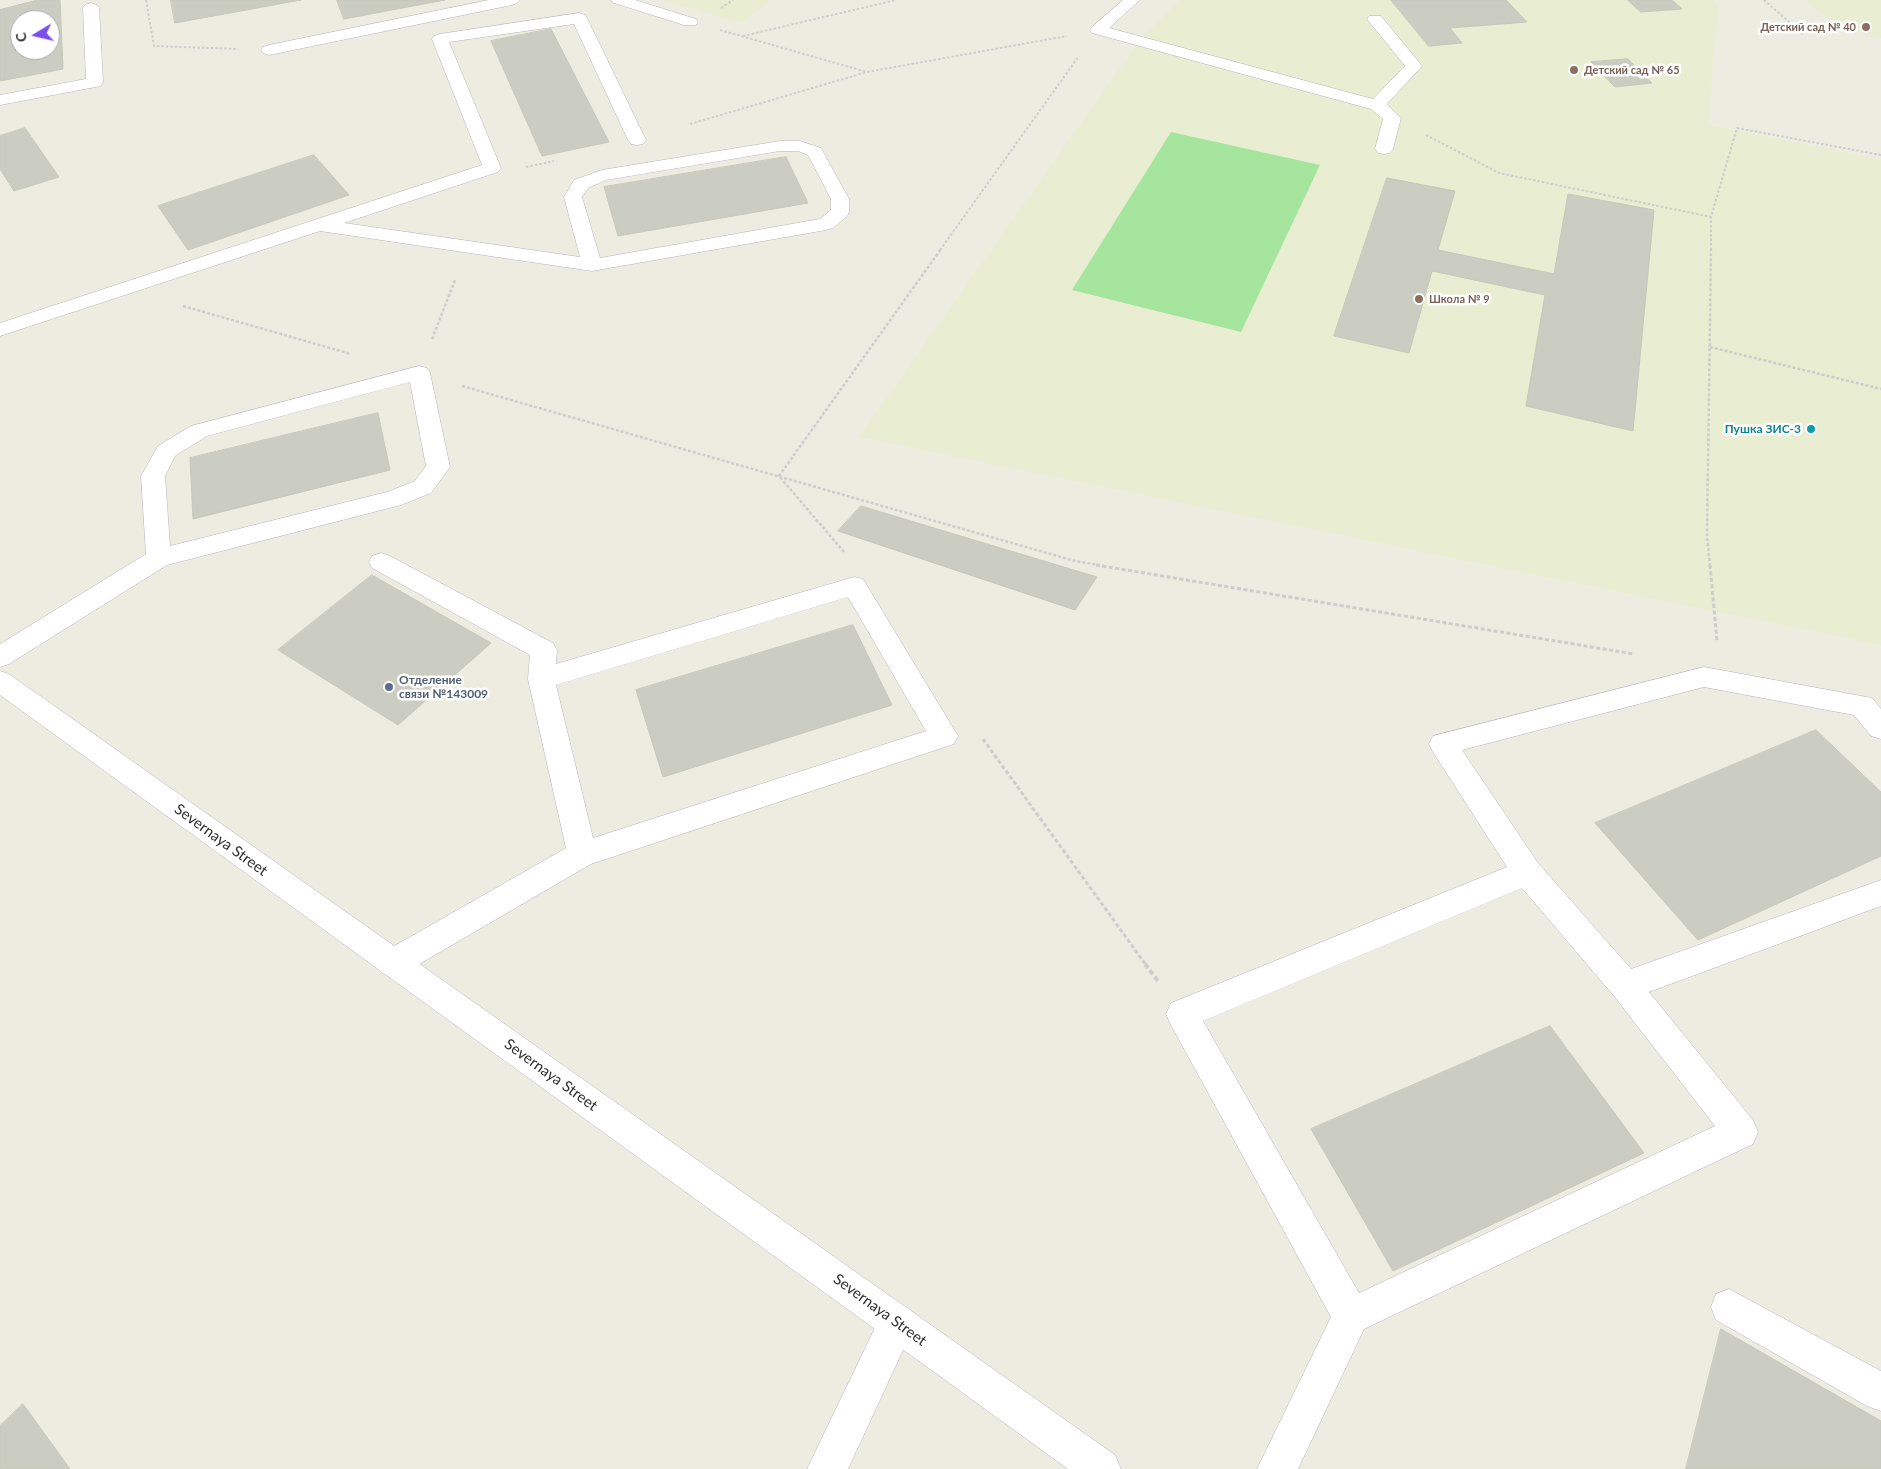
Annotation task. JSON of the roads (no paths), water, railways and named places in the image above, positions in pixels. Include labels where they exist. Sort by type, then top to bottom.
[{"type":"street","points":[[269,50],[512,0]]},
{"type":"street","points":[[619,0],[690,22]]},
{"type":"street","points":[[1132,0],[1098,30],[1377,105],[1392,118],[1384,149]]},
{"type":"street","points":[[0,100],[95,82],[91,8]]},
{"type":"street","points":[[0,330],[492,168],[440,38],[579,18],[637,140]]},
{"type":"street","points":[[1375,19],[1414,66],[1377,105]]},
{"type":"street","points":[[318,226],[592,265],[826,224],[840,212],[840,199],[815,152],[800,146],[780,146],[602,175],[581,184],[573,196],[592,265]]},
{"type":"street","points":[[0,657],[158,558],[393,499],[423,487],[438,467],[419,373],[199,431],[166,451],[153,476],[158,558]]},
{"type":"street","points":[[381,562],[544,650],[541,679],[582,854]]},
{"type":"street","points":[[394,963],[582,854],[944,736],[854,586],[541,679]]},
{"type":"street","points":[[1277,1469],[1351,1316],[1741,1132],[1625,986],[1526,872],[1443,744],[1704,677],[1862,706],[1881,728]]},
{"type":"street","name":"Severnaya Street","points":[[0,682],[1101,1469]]},
{"type":"street","points":[[1351,1316],[1182,1014],[1526,872]]},
{"type":"street","points":[[1625,986],[1881,892]]},
{"type":"street","points":[[1729,1307],[1881,1392]]},
{"type":"street","points":[[827,1469],[897,1322]]},
{"type":"place","name":"Детский сад № 40","points":[[1866,27]]},
{"type":"place","name":"Детский сад № 65","points":[[1574,70]]},
{"type":"place","name":"Школа № 9","points":[[1419,299]]},
{"type":"place","name":"Пушка ЗИС-3","points":[[1811,429]]},
{"type":"place","name":"Отделение связи №143009","points":[[389,687]]}]
